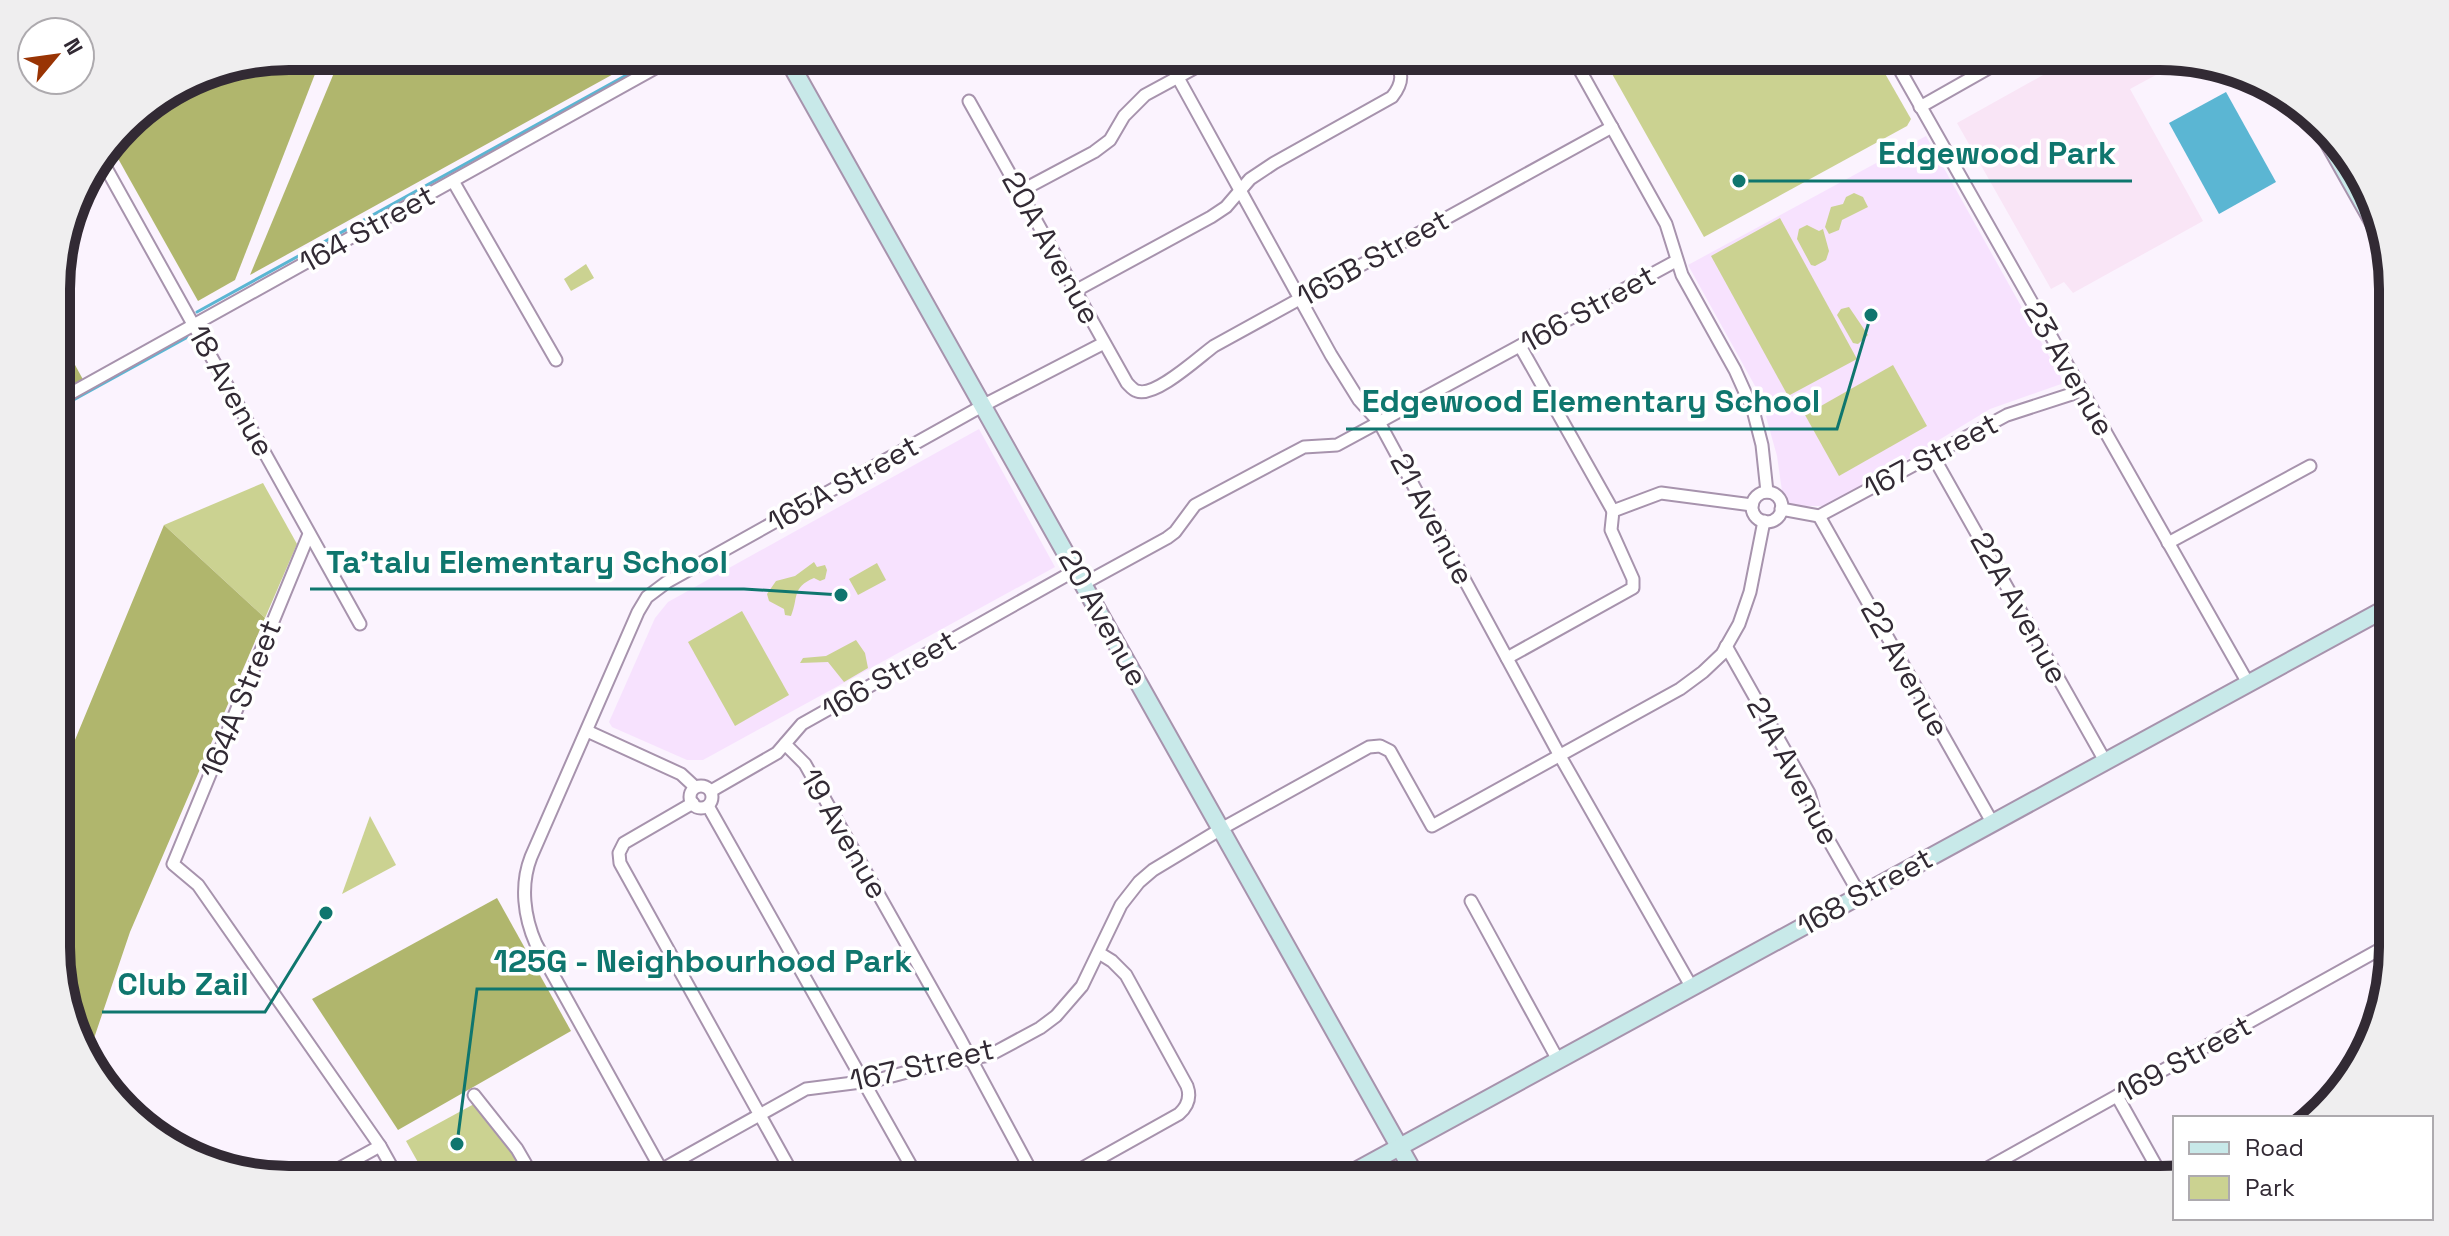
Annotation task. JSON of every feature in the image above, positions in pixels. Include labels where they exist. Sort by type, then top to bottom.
[{"type":"main road","name":"20 Avenue","points":[[794,70],[1410,1166]]},
{"type":"main road","name":"168 Street","points":[[1364,1166],[2379,612]]},
{"type":"street","name":"164 Street","points":[[70,394],[652,70]]},
{"type":"street","name":"21 Avenue","points":[[1174,70],[1359,400],[1379,422],[1560,756],[1691,986]]},
{"type":"street","points":[[1019,192],[1094,152],[1110,140],[1124,116],[1145,95],[1192,70]]},
{"type":"street","points":[[1075,291],[1211,217],[1226,207],[1250,179],[1274,163],[1392,97],[1401,85],[1400,70]]},
{"type":"street","points":[[1580,70],[1666,224],[1676,261],[1753,410],[1762,445],[1767,492]]},
{"type":"street","name":"23 Avenue","points":[[1900,70],[2248,683]]},
{"type":"street","points":[[1920,107],[1985,70]]},
{"type":"street","name":"20A Avenue","points":[[969,101],[1127,383],[1137,391]]},
{"type":"street","name":"165B Street","points":[[1137,391],[1148,391],[1166,383],[1214,346],[1612,127]]},
{"type":"street","name":"18 Avenue","points":[[106,168],[360,624]]},
{"type":"street","points":[[453,181],[556,360]]},
{"type":"street","name":"166 Street","points":[[711,791],[777,753],[802,724],[1080,577],[1167,538],[1195,505],[1304,447],[1337,445],[1676,261]]},
{"type":"street","name":"165A Street","points":[[659,1166],[536,944],[529,929],[524,882],[531,857],[638,612],[653,592],[984,405],[1104,343]]},
{"type":"street","points":[[1507,658],[1633,588],[1633,579],[1611,530],[1613,511],[1520,346]]},
{"type":"street","name":"167 Street","points":[[1819,516],[2007,415],[2081,391]]},
{"type":"street","name":"22A Avenue","points":[[1933,456],[2105,761]]},
{"type":"street","points":[[2168,543],[2310,466]]},
{"type":"street","points":[[1767,492],[1776,495],[1781,509],[1777,517],[1764,521],[1756,517],[1752,505],[1755,497],[1767,492]]},
{"type":"street","points":[[1613,511],[1661,493],[1752,505]]},
{"type":"street","points":[[1781,509],[1819,516]]},
{"type":"street","name":"22 Avenue","points":[[1819,516],[1992,822]]},
{"type":"street","points":[[1560,756],[1680,689],[1703,672],[1726,646],[1739,624],[1750,592],[1764,521]]},
{"type":"street","name":"164A Street","points":[[309,534],[173,864],[198,885],[380,1146]]},
{"type":"street","name":"21A Avenue","points":[[1726,646],[1809,793],[1817,820],[1860,895]]},
{"type":"street","points":[[587,731],[681,774],[695,787],[705,786],[713,798],[708,806],[700,808],[693,803],[690,794],[695,787]]},
{"type":"street","name":"19 Avenue","points":[[785,744],[805,764],[1028,1166]]},
{"type":"street","name":"167 Street","points":[[678,1166],[759,1114],[806,1089],[863,1082],[990,1055],[1005,1048],[1056,1016],[1082,986],[1112,920],[1139,882],[1153,870],[1369,747],[1380,746],[1390,751],[1432,826],[1560,756]]},
{"type":"street","points":[[693,803],[627,840],[620,849],[620,863],[788,1166]]},
{"type":"street","points":[[708,806],[911,1166]]},
{"type":"street","points":[[1471,901],[1558,1060]]},
{"type":"street","name":"169 Street","points":[[1991,1166],[2379,950]]},
{"type":"street","points":[[1086,1166],[1179,1114],[1188,1101],[1187,1086],[1126,975],[1099,953]]},
{"type":"street","points":[[474,1095],[527,1166]]},
{"type":"street","points":[[2117,1096],[2156,1166]]},
{"type":"street","points":[[344,1166],[380,1146],[391,1166]]},
{"type":"shaded area","points":[[2052,70],[2165,70],[2130,89],[2203,221],[2073,293],[2064,282],[2051,289],[1957,123]]},
{"type":"shaded area","points":[[1926,136],[2064,383],[1990,409],[1830,506],[1788,506],[1783,498],[1777,456],[1760,395],[1688,265]]},
{"type":"shaded area","points":[[979,429],[1055,567],[703,760],[687,760],[612,727],[609,722],[655,618],[668,602]]},
{"type":"green space","points":[[317,70],[235,280],[198,301],[116,155],[156,115],[205,87],[246,74]]},
{"type":"green space","points":[[335,70],[621,70],[250,275]]},
{"type":"green space","points":[[1610,70],[1883,70],[1911,119],[1907,126],[1704,237]]},
{"type":"green space","points":[[1854,193],[1863,197],[1868,207],[1842,220],[1839,230],[1829,234],[1825,227],[1831,207],[1843,204],[1846,197]]},
{"type":"green space","points":[[1780,218],[1857,359],[1788,396],[1711,256]]},
{"type":"green space","points":[[1807,225],[1819,231],[1823,229],[1829,251],[1826,260],[1815,266],[1811,265],[1797,239],[1799,229]]},
{"type":"green space","points":[[586,264],[594,278],[571,291],[564,279]]},
{"type":"green space","points":[[1849,307],[1868,335],[1858,344],[1853,343],[1837,315],[1841,309]]},
{"type":"green space","points":[[70,356],[86,385],[70,393]]},
{"type":"green space","points":[[1893,365],[1927,426],[1839,476],[1805,415]]},
{"type":"green space","points":[[263,483],[297,544],[265,618],[164,525]]},
{"type":"green space","points":[[164,525],[265,618],[130,932],[93,1043],[77,1004],[72,975],[70,752]]},
{"type":"green space","points":[[814,562],[817,567],[825,565],[825,579],[820,581],[814,578],[802,585],[791,616],[785,615],[784,609],[769,601],[767,594],[776,581],[795,576]]},
{"type":"green space","points":[[877,563],[886,580],[858,595],[849,579]]},
{"type":"green space","points":[[742,611],[789,695],[735,726],[688,642]]},
{"type":"green space","points":[[856,640],[865,653],[868,668],[844,682],[828,662],[800,663],[803,658],[826,656]]},
{"type":"green space","points":[[370,816],[396,865],[342,894]]},
{"type":"green space","points":[[497,898],[571,1031],[398,1130],[312,999]]},
{"type":"green space","points":[[474,1104],[509,1148],[519,1166],[420,1166],[406,1141]]},
{"type":"water","points":[[2226,92],[2276,182],[2219,214],[2169,123]]},
{"type":"waterway","points":[[197,312],[636,70]]},
{"type":"waterway","points":[[70,402],[186,338],[188,334]]},
{"type":"place","name":"Edgewood Park","points":[[1739,181]]},
{"type":"place","name":"Edgewood Elementary School","points":[[1871,315]]},
{"type":"place","name":"Ta'talu Elementary School","points":[[841,595]]},
{"type":"place","name":"Club Zail","points":[[326,913]]},
{"type":"place","name":"125G - Neighbourhood Park","points":[[457,1144]]}]
